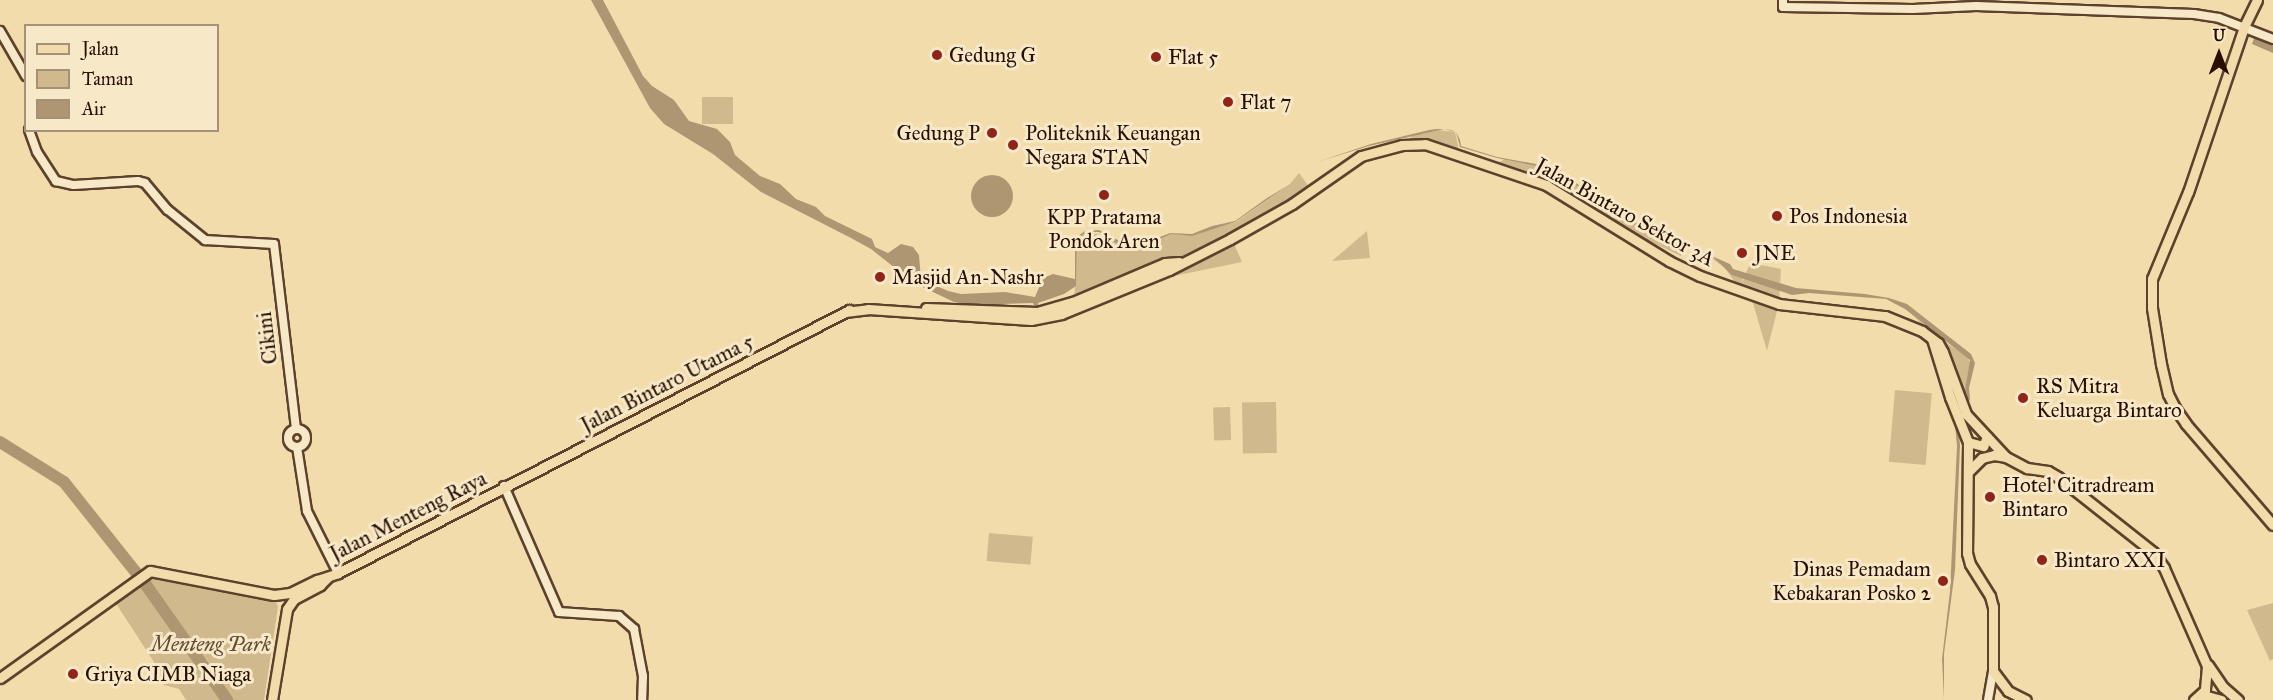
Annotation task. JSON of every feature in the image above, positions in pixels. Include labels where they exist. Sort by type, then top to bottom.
[{"type":"main road","points":[[2257,0],[2244,27],[2188,192],[2152,279],[2152,308],[2161,364],[2168,394],[2175,408],[2186,424],[2273,525]]},
{"type":"main road","name":"Jalan Bintaro Sektor 3A","points":[[1003,314],[1037,312],[1096,296],[1165,263],[1182,262],[1230,239],[1292,204],[1360,156],[1402,145],[1425,144],[1546,185],[1660,256],[1700,276],[1779,304],[1894,318],[1922,331],[1943,352],[1960,402],[1971,420],[2006,457],[2027,468],[2048,471],[2058,477],[2153,552],[2164,568],[2205,660],[2223,687],[2238,700]]},
{"type":"main road","name":"Jalan Bintaro Utama 5","points":[[504,486],[866,302],[1003,314]]},
{"type":"main road","points":[[1932,339],[1956,414],[1968,442],[1967,553],[1970,564],[1990,596],[1993,607],[1993,671],[2008,691],[2026,700]]},
{"type":"main road","points":[[1968,442],[1983,446],[1987,437]]},
{"type":"main road","points":[[1969,471],[1977,462],[1988,456],[2006,457]]},
{"type":"main road","name":"Jalan Menteng Raya","points":[[328,577],[504,486]]},
{"type":"main road","points":[[0,678],[150,571],[274,595],[286,595],[328,577]]},
{"type":"main road","points":[[272,700],[287,609],[294,599],[320,585],[328,577]]},
{"type":"main road","points":[[274,595],[283,600],[287,609]]},
{"type":"main road","name":"Jalan Bintaro Sektor 3A","points":[[2194,700],[2202,695],[2207,684],[2205,660]]},
{"type":"main road","points":[[2200,700],[2207,696],[2221,700]]},
{"type":"street","points":[[1783,3],[1913,9],[1976,6],[2202,14],[2273,39]]},
{"type":"street","points":[[0,30],[24,72]]},
{"type":"street","name":"Cikini","points":[[30,132],[37,152],[56,181],[74,185],[138,181],[145,183],[168,210],[205,240],[274,244],[296,429]]},
{"type":"street","points":[[296,429],[304,432],[306,438],[304,443],[297,447],[292,445],[288,438],[289,433],[296,429]]},
{"type":"street","points":[[297,447],[307,511],[338,573]]},
{"type":"street","points":[[504,486],[558,611],[619,616],[634,629],[644,676],[642,700]]},
{"type":"street","points":[[1988,700],[1993,671]]},
{"type":"green space","points":[[702,97],[733,97],[733,124],[702,124]]},
{"type":"green space","points":[[1437,130],[1455,132],[1460,155],[1406,143],[1413,135]]},
{"type":"green space","points":[[1505,159],[1557,170],[1581,189],[1608,204],[1612,209],[1609,222],[1543,183],[1493,166]]},
{"type":"green space","points":[[1299,173],[1310,188],[1250,232],[1251,235],[1232,239],[1242,262],[1135,284],[1074,309],[1077,239],[1087,232],[1106,236],[1137,250],[1171,234],[1192,235],[1236,222],[1290,184]]},
{"type":"green space","points":[[1619,215],[1670,248],[1686,248],[1681,256],[1609,222]]},
{"type":"green space","points":[[1367,231],[1370,258],[1332,261]]},
{"type":"green space","points":[[1705,254],[1712,256],[1743,279],[1742,284],[1750,263],[1781,269],[1779,303],[1767,351],[1750,293],[1740,289],[1724,267]]},
{"type":"green space","points":[[1913,315],[1939,338],[1968,357],[1970,363],[1964,396],[1940,344]]},
{"type":"green space","points":[[1895,390],[1932,393],[1926,465],[1889,462]]},
{"type":"green space","points":[[1276,402],[1277,453],[1243,454],[1242,403]]},
{"type":"green space","points":[[1230,407],[1231,440],[1214,441],[1213,408]]},
{"type":"green space","points":[[989,533],[1033,537],[1030,565],[987,561]]},
{"type":"green space","name":"Menteng Park","points":[[150,576],[276,602],[278,607],[264,700],[186,700],[179,689],[164,685],[157,676],[154,662],[115,602]]},
{"type":"green space","points":[[2273,603],[2273,659],[2270,661],[2247,610]]},
{"type":"water","points":[[591,0],[603,0],[643,76],[652,86],[674,100],[689,121],[717,129],[730,142],[735,155],[760,176],[780,184],[796,199],[816,207],[825,216],[872,239],[875,247],[888,253],[901,244],[913,247],[919,255],[921,279],[948,291],[961,294],[1005,292],[1035,297],[1043,278],[1053,274],[1075,279],[1075,238],[1085,231],[1099,230],[1129,246],[1137,246],[1170,233],[1192,234],[1212,226],[1235,221],[1290,184],[1235,222],[1192,236],[1171,234],[1137,250],[1126,249],[1099,232],[1087,232],[1077,239],[1076,286],[1064,294],[1038,303],[1039,307],[1035,308],[1033,303],[968,305],[954,302],[914,283],[871,249],[761,192],[713,154],[664,124],[650,108]]},
{"type":"water","points":[[2256,33],[2273,40],[2273,53],[2252,44]]},
{"type":"water","points":[[1444,129],[1369,146],[1317,162],[1371,144],[1429,130]]},
{"type":"water","points":[[1456,132],[1461,146],[1497,157],[1558,168],[1586,191],[1602,197],[1666,244],[1691,247],[1709,255],[1691,248],[1670,248],[1619,215],[1599,197],[1581,189],[1557,170],[1497,158],[1460,147]]},
{"type":"water","points":[[992,175],[1007,181],[1013,196],[1007,211],[992,217],[977,211],[971,196],[977,181]]},
{"type":"water","points":[[1712,256],[1730,264],[1733,269],[1796,288],[1865,294],[1889,298],[1907,304],[1971,354],[1975,363],[1969,388],[1970,399],[1958,426],[1960,445],[1955,570],[1944,654],[1944,700],[1942,659],[1950,591],[1957,446],[1955,425],[1964,396],[1970,360],[1905,309],[1886,299],[1809,293],[1792,295],[1732,275]]},
{"type":"waterway","points":[[0,442],[64,482],[146,585],[227,700]]},
{"type":"place","name":"Gedung G","points":[[937,55]]},
{"type":"place","name":"Flat 5","points":[[1156,57]]},
{"type":"place","name":"Flat 7","points":[[1228,102]]},
{"type":"place","name":"Gedung P","points":[[992,133]]},
{"type":"place","name":"Politeknik Keuangan Negara STAN","points":[[1013,145]]},
{"type":"place","name":"KPP Pratama Pondok Aren","points":[[1104,195]]},
{"type":"place","name":"Pos Indonesia","points":[[1777,216]]},
{"type":"place","name":"JNE","points":[[1742,253]]},
{"type":"place","name":"Masjid An-Nashr","points":[[880,277]]},
{"type":"place","name":"RS Mitra Keluarga Bintaro","points":[[2023,398]]},
{"type":"place","name":"Hotel Citradream Bintaro","points":[[1990,497]]},
{"type":"place","name":"Bintaro XXI","points":[[2042,560]]},
{"type":"place","name":"Dinas Pemadam Kebakaran Posko 2","points":[[1943,581]]},
{"type":"place","name":"Griya CIMB Niaga","points":[[73,674]]}]
